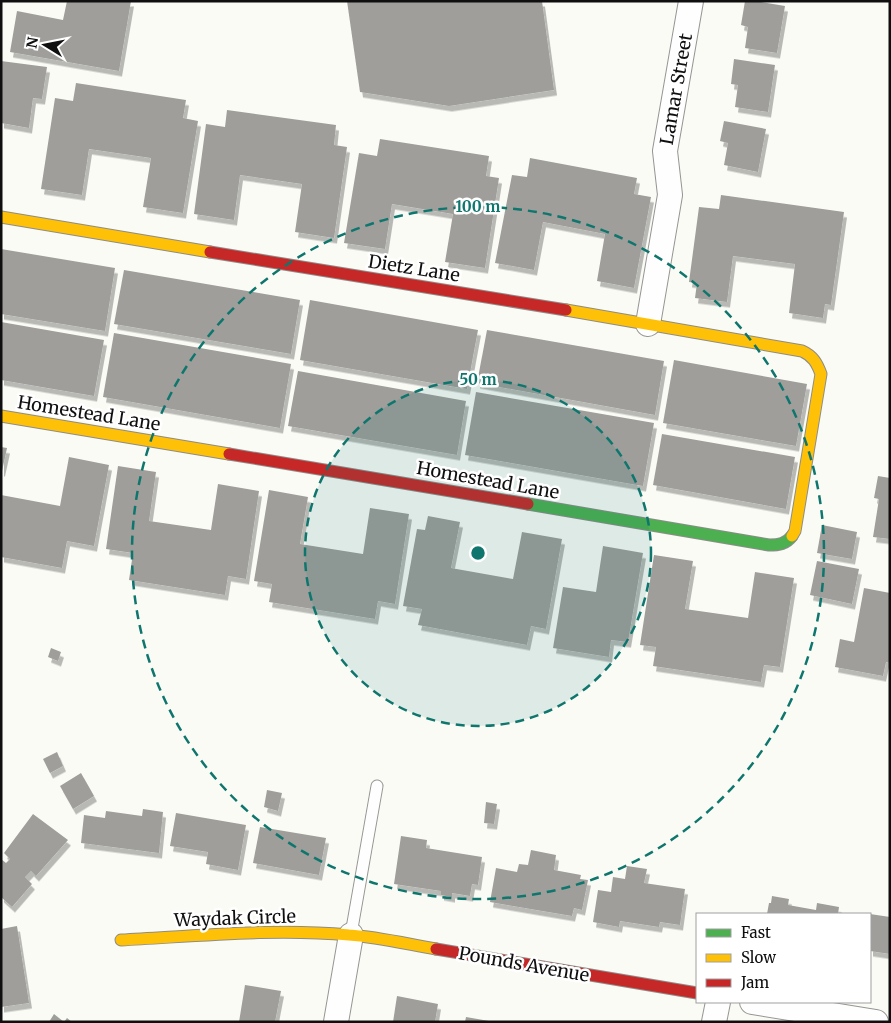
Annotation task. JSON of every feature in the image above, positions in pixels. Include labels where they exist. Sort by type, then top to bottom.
[{"type":"street","name":"Lamar Street","points":[[648,324],[670,195],[665,151],[691,1]]},
{"type":"street","name":"Dietz Lane","points":[[1,217],[802,351],[812,356],[818,363]]},
{"type":"street","name":"Homestead Lane","points":[[1,416],[769,546],[780,546],[790,540],[795,531],[820,387],[821,374],[818,363]]},
{"type":"street","name":"Waydak Circle","points":[[121,940],[279,932],[316,932],[350,935]]},
{"type":"street","name":"Pounds Avenue","points":[[350,935],[696,993]]},
{"type":"street","points":[[336,1022],[350,935]]},
{"type":"street","points":[[714,1022],[718,1003]]},
{"type":"street","points":[[758,1003],[876,1022]]},
{"type":"lane","points":[[350,935],[377,786]]},
{"type":"building","points":[[67,1],[131,1],[119,71],[10,52],[17,11],[63,20]]},
{"type":"building","points":[[347,1],[542,1],[554,90],[449,106],[360,92]]},
{"type":"building","points":[[745,1],[785,6],[777,53],[745,48],[748,27],[741,25]]},
{"type":"building","points":[[734,59],[775,65],[768,112],[735,107],[738,85],[731,84]]},
{"type":"building","points":[[1,61],[47,67],[42,99],[33,98],[29,128],[1,123]]},
{"type":"building","points":[[76,83],[186,100],[183,118],[198,121],[183,213],[143,207],[151,158],[89,149],[82,195],[41,189],[55,98],[73,101]]},
{"type":"building","points":[[227,110],[336,125],[334,145],[347,147],[334,238],[295,232],[302,184],[240,175],[234,220],[194,214],[206,124],[225,127]]},
{"type":"building","points":[[724,121],[766,129],[758,172],[724,165],[728,143],[720,141]]},
{"type":"building","points":[[380,139],[489,156],[486,176],[499,178],[485,268],[445,262],[453,214],[392,204],[385,249],[344,243],[359,153],[377,156]]},
{"type":"building","points":[[530,158],[637,178],[634,194],[651,197],[634,288],[597,281],[605,234],[543,222],[534,270],[495,263],[512,175],[527,177]]},
{"type":"building","points":[[721,195],[844,212],[831,305],[825,304],[823,318],[789,313],[795,264],[733,256],[727,302],[695,298],[697,283],[689,282],[699,207],[719,209]]},
{"type":"building","points":[[1,249],[115,268],[105,331],[1,314]]},
{"type":"building","points":[[124,270],[300,300],[291,354],[114,324]]},
{"type":"building","points":[[310,300],[478,330],[467,389],[300,360]]},
{"type":"building","points":[[1,322],[104,340],[94,396],[1,380]]},
{"type":"building","points":[[487,330],[664,361],[655,415],[477,383]]},
{"type":"building","points":[[114,333],[291,364],[280,428],[103,397]]},
{"type":"building","points":[[674,360],[807,384],[796,446],[663,423]]},
{"type":"building","points":[[298,371],[466,401],[457,455],[288,426]]},
{"type":"building","points":[[476,392],[654,423],[643,486],[465,455]]},
{"type":"building","points":[[662,434],[795,457],[786,509],[653,485]]},
{"type":"building","points":[[1,447],[7,448],[2,471],[1,471]]},
{"type":"building","points":[[69,457],[109,465],[94,546],[67,541],[62,568],[1,557],[1,495],[60,506]]},
{"type":"building","points":[[118,466],[156,472],[149,521],[211,530],[218,484],[259,491],[246,579],[228,576],[225,595],[129,580],[133,553],[106,549]]},
{"type":"building","points":[[878,476],[890,478],[890,539],[873,537],[879,499],[874,498]]},
{"type":"building","points":[[269,490],[308,497],[300,544],[363,554],[370,508],[409,514],[395,604],[378,601],[375,619],[269,602],[272,584],[254,581]]},
{"type":"building","points":[[428,516],[460,522],[451,568],[513,579],[522,532],[562,539],[546,629],[531,626],[527,645],[418,625],[422,609],[403,606],[417,529],[425,530]]},
{"type":"building","points":[[822,525],[857,532],[852,559],[817,553]]},
{"type":"building","points":[[603,546],[643,553],[628,642],[611,640],[609,657],[553,648],[563,587],[596,592]]},
{"type":"building","points":[[654,555],[693,561],[685,609],[748,618],[755,572],[794,578],[780,667],[764,665],[761,682],[653,666],[656,647],[640,645]]},
{"type":"building","points":[[817,561],[859,569],[852,604],[810,595]]},
{"type":"building","points":[[864,588],[890,593],[890,663],[886,662],[883,676],[835,667],[840,639],[854,642]]},
{"type":"building","points":[[51,648],[61,652],[58,661],[48,657]]},
{"type":"building","points":[[57,752],[63,766],[50,773],[43,759]]},
{"type":"building","points":[[81,773],[94,796],[73,809],[60,786]]},
{"type":"building","points":[[267,790],[282,793],[278,811],[264,807]]},
{"type":"building","points":[[486,802],[497,804],[494,824],[484,823]]},
{"type":"building","points":[[143,809],[163,812],[159,853],[81,843],[84,815],[105,818],[106,811],[142,816]]},
{"type":"building","points":[[176,813],[246,825],[238,870],[206,864],[208,852],[170,846]]},
{"type":"building","points":[[33,814],[68,840],[36,876],[31,871],[25,877],[32,884],[12,907],[1,897],[1,859],[6,863],[10,859],[4,853]]},
{"type":"building","points":[[260,827],[326,838],[319,875],[253,863]]},
{"type":"building","points":[[401,836],[427,840],[426,848],[482,857],[478,885],[472,884],[470,896],[452,893],[452,897],[441,895],[441,891],[394,884]]},
{"type":"building","points":[[531,850],[556,855],[554,870],[581,875],[580,879],[588,880],[582,910],[574,908],[572,916],[490,902],[496,868],[517,872],[519,864],[528,865]]},
{"type":"building","points":[[627,866],[647,869],[644,883],[685,889],[680,925],[660,922],[659,927],[620,921],[619,927],[593,922],[598,890],[611,892],[613,877],[625,879]]},
{"type":"building","points":[[772,896],[789,899],[788,905],[816,910],[817,903],[839,907],[838,913],[767,913],[769,903],[771,903]]},
{"type":"building","points":[[871,914],[890,917],[890,954],[871,951]]},
{"type":"building","points":[[17,926],[29,1003],[1,1007],[1,929]]},
{"type":"building","points":[[245,985],[281,991],[275,1022],[239,1022]]},
{"type":"building","points":[[397,996],[438,1004],[435,1022],[393,1022]]},
{"type":"building","points":[[54,1014],[64,1022],[49,1022]]},
{"type":"building","points":[[466,1017],[489,1021],[489,1022],[465,1022]]},
{"type":"building","points":[[67,1018],[72,1022],[64,1022]]},
{"type":"traffic: fast","points":[[528,504],[769,545],[782,544],[792,536]]},
{"type":"traffic: slow","points":[[1,217],[210,252]]},
{"type":"traffic: slow","points":[[566,310],[802,351],[812,358],[821,374],[795,531],[792,536]]},
{"type":"traffic: slow","points":[[1,416],[229,454]]},
{"type":"traffic: slow","points":[[121,940],[235,933],[292,932],[371,937],[436,949]]},
{"type":"traffic: jam","points":[[210,252],[566,310]]},
{"type":"traffic: jam","points":[[229,454],[528,504]]},
{"type":"traffic: jam","points":[[436,949],[696,993]]}]
